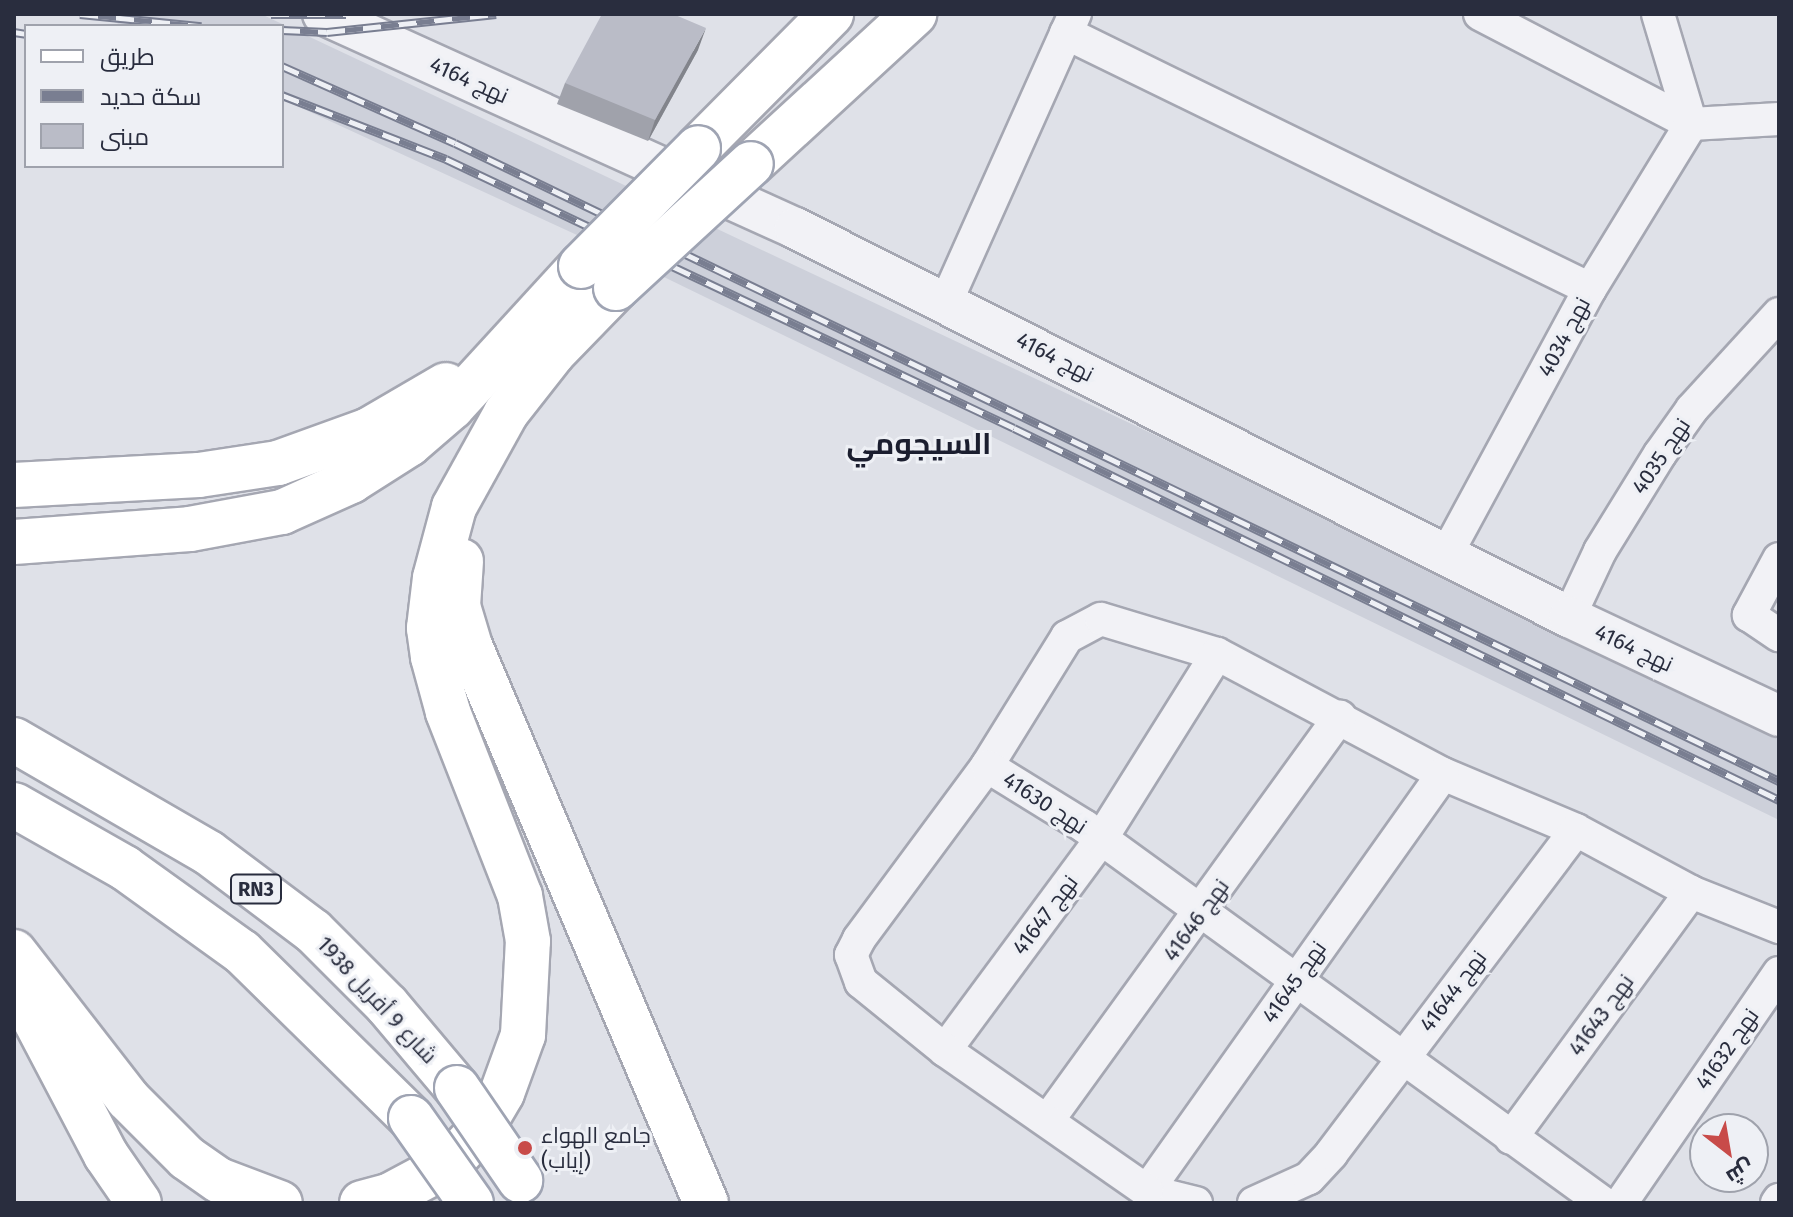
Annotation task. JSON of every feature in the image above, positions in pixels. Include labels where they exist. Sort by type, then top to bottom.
[{"type":"main road","points":[[362,1203],[389,1196],[449,1164],[479,1132],[502,1093],[523,1035],[528,941],[520,896],[448,712],[429,628],[443,541],[475,468],[506,413],[553,353],[599,277],[698,148],[831,14]]},
{"type":"main road","points":[[14,485],[199,475],[278,463],[369,430],[500,353],[751,164],[914,14]]},
{"type":"main road","points":[[14,542],[190,529],[307,503],[409,444],[500,353]]},
{"type":"main road","points":[[475,468],[457,590],[462,624],[706,1203]]},
{"type":"main road","name":"شارع 9 أفريل 1938","points":[[14,740],[209,853],[313,931],[387,1005],[457,1088],[527,1192]]},
{"type":"main road","name":"RN3","points":[[14,805],[125,868],[242,952],[411,1118],[471,1203]]},
{"type":"main road","points":[[14,952],[119,1088],[187,1158],[219,1180],[280,1203]]},
{"type":"main road","points":[[14,979],[106,1155],[139,1203]]},
{"type":"street","name":"نهج 4164","points":[[323,14],[946,302],[1569,617],[1779,716]]},
{"type":"street","points":[[1480,14],[1691,124],[1779,119]]},
{"type":"street","points":[[1658,14],[1691,124]]},
{"type":"street","points":[[946,302],[1070,24],[1590,289]]},
{"type":"street","name":"نهج 4034","points":[[1446,555],[1590,289],[1691,124]]},
{"type":"street","name":"نهج 4035","points":[[1569,617],[1600,551],[1660,454],[1692,409],[1779,314]]},
{"type":"street","points":[[1779,559],[1749,615],[1779,635]]},
{"type":"street","points":[[987,766],[1067,637],[1089,623],[1119,623],[1217,654],[1340,716],[1443,774],[1576,830],[1691,892],[1779,927]]},
{"type":"street","name":"نهج 41647","points":[[945,1050],[1101,839],[1217,654]]},
{"type":"street","name":"نهج 41646","points":[[1048,1120],[1201,914],[1340,716]]},
{"type":"street","name":"نهج 41630","points":[[1196,1203],[1147,1191],[945,1050],[861,982],[851,955],[987,766],[1101,839],[1603,1203]]},
{"type":"street","name":"نهج 41645","points":[[1147,1191],[1443,774]]},
{"type":"street","name":"نهج 41644","points":[[1254,1203],[1309,1178],[1331,1154],[1576,830]]},
{"type":"street","name":"نهج 41643","points":[[1511,1138],[1691,892]]},
{"type":"street","name":"نهج 41632","points":[[1621,1203],[1779,973]]},
{"type":"shaded area","points":[[97,14],[261,14],[282,24],[119,24]]},
{"type":"shaded area","points":[[284,25],[1779,729],[1779,820],[590,241],[284,100]]},
{"type":"building","points":[[602,14],[673,14],[706,28],[655,120],[565,83]]},
{"type":"railway","points":[[80,14],[181,24]]},
{"type":"railway","points":[[271,14],[346,14]]},
{"type":"railway","points":[[284,30],[327,32],[496,14]]},
{"type":"railway","points":[[14,32],[24,34]]},
{"type":"railway","points":[[284,67],[455,143],[1779,781]]},
{"type":"railway","points":[[284,96],[446,159],[1014,428],[1779,800]]},
{"type":"place","name":"جامع الهواء (إياب)","points":[[525,1148]]},
{"type":"district","name":"السيجومي","points":[[919,444]]}]
